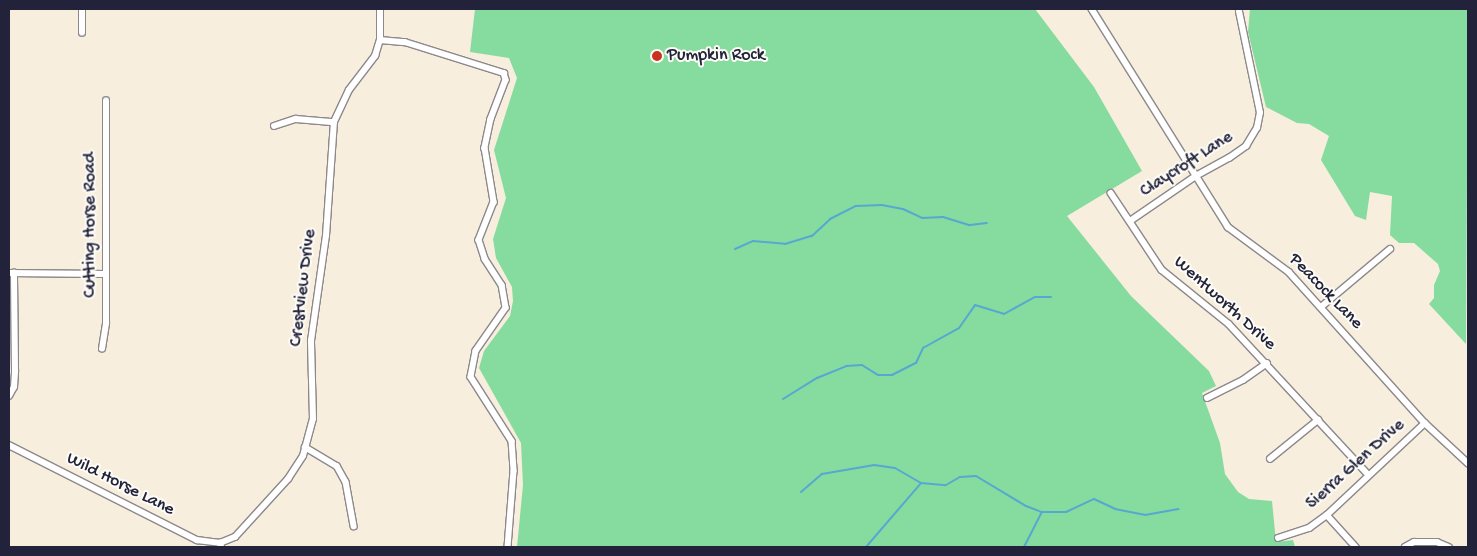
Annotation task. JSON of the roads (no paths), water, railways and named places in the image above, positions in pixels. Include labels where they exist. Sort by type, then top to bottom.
[{"type":"street","points":[[82,9],[82,34]]},
{"type":"street","name":"Crestview Drive","points":[[220,545],[235,538],[288,479],[305,447],[313,419],[311,341],[326,236],[334,122],[349,90],[376,56],[380,40],[380,9]]},
{"type":"street","name":"Peacock Lane","points":[[1092,9],[1231,231],[1285,268],[1425,423],[1468,463]]},
{"type":"street","name":"Claycroft Lane","points":[[1130,221],[1196,176],[1246,146],[1257,128],[1260,112],[1239,12]]},
{"type":"street","points":[[380,40],[406,42],[504,74],[506,80],[486,139],[494,202],[479,240],[485,259],[502,285],[506,308],[476,351],[471,377],[512,442],[514,470],[508,547]]},
{"type":"street","name":"Cutting Horse Road","points":[[102,349],[106,323],[106,101]]},
{"type":"street","points":[[274,126],[296,119],[334,122]]},
{"type":"street","name":"Wentworth Drive","points":[[1111,193],[1162,270],[1229,324],[1368,474]]},
{"type":"street","points":[[1321,307],[1390,249]]},
{"type":"street","points":[[9,396],[14,388],[12,273],[105,274]]},
{"type":"street","points":[[1206,398],[1243,380],[1267,363]]},
{"type":"street","points":[[1270,459],[1318,420]]},
{"type":"street","name":"Sierra Glen Drive","points":[[1278,538],[1309,528],[1327,514],[1425,423]]},
{"type":"street","name":"Wild Horse Lane","points":[[9,446],[197,540],[220,545]]},
{"type":"street","points":[[305,447],[337,466],[346,482],[354,526]]},
{"type":"street","points":[[1327,514],[1356,547]]},
{"type":"street","points":[[1405,547],[1414,542],[1438,542],[1449,547]]},
{"type":"waterway","points":[[735,249],[753,241],[785,244],[812,236],[830,219],[856,206],[882,205],[903,209],[922,218],[943,217],[970,225],[987,223]]},
{"type":"waterway","points":[[783,399],[817,378],[846,366],[862,365],[878,375],[892,375],[916,363],[923,348],[959,328],[975,305],[1004,314],[1035,297],[1051,297]]},
{"type":"waterway","points":[[801,492],[822,474],[874,465],[895,468],[921,483],[946,485],[960,477],[976,476],[1026,506],[1042,512]]},
{"type":"waterway","points":[[866,547],[921,483]]},
{"type":"waterway","points":[[1024,547],[1042,512],[1066,512],[1094,499],[1115,509],[1145,515],[1178,509]]},
{"type":"place","name":"Pumpkin Rock","points":[[657,56]]}]
